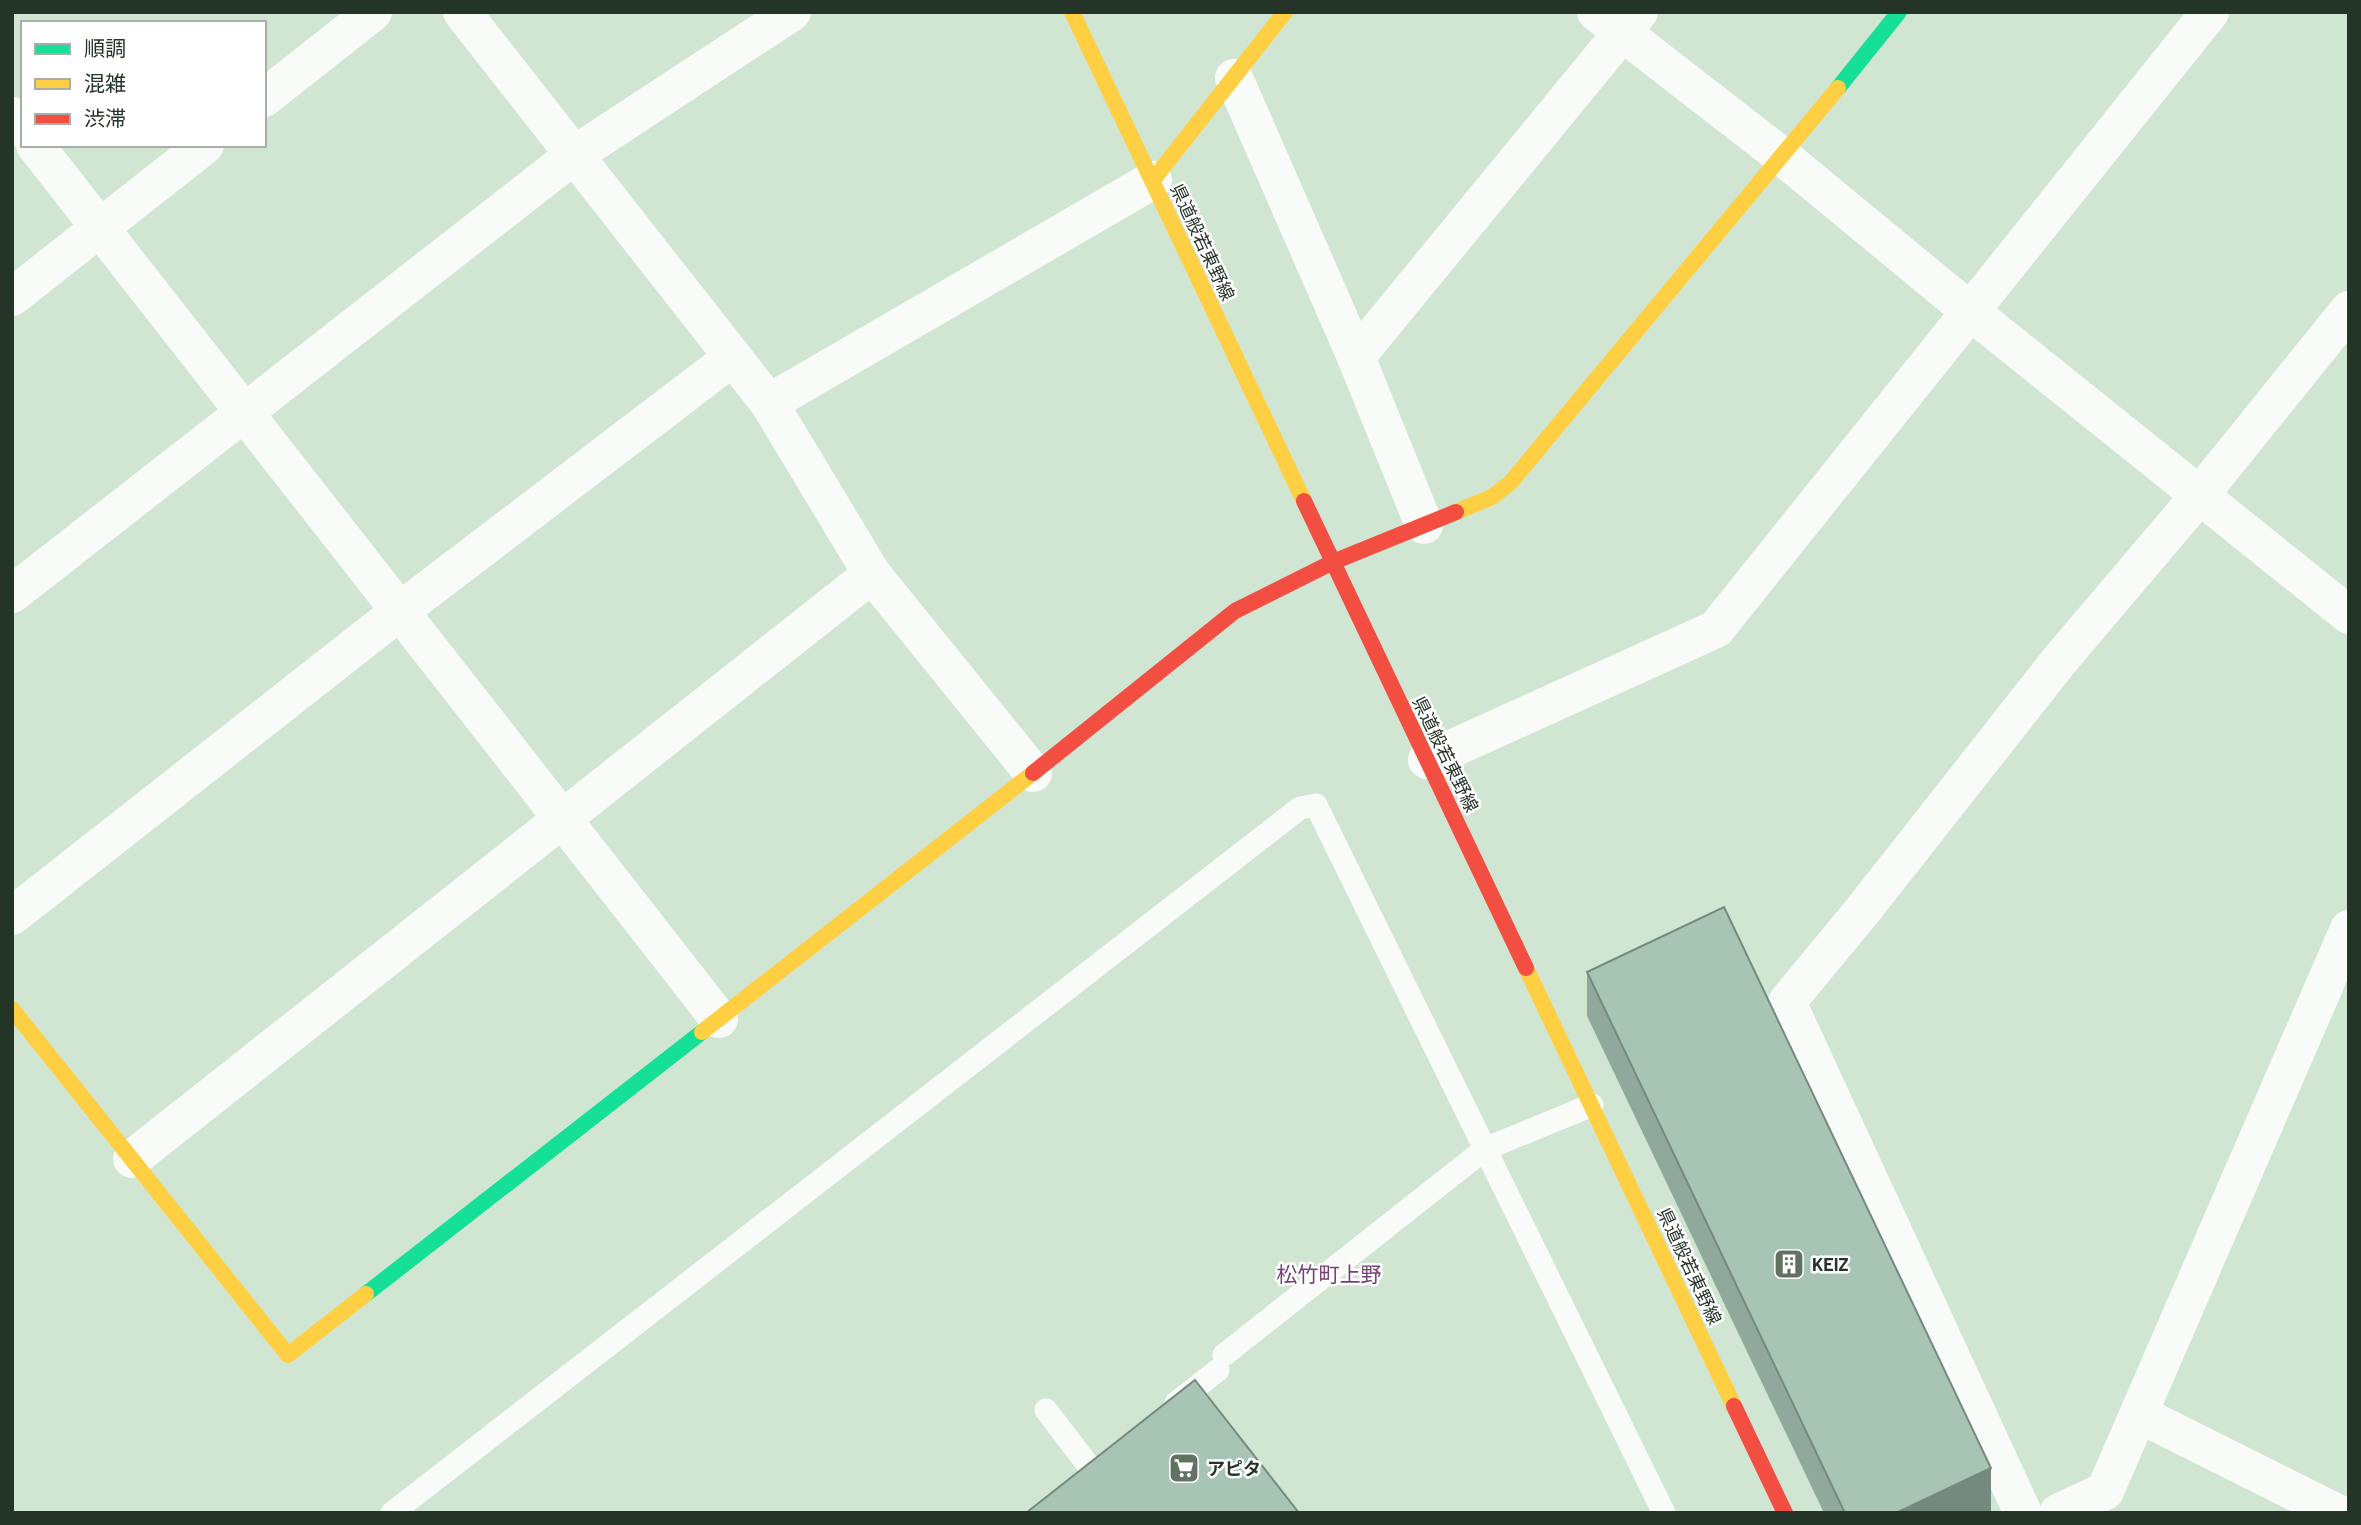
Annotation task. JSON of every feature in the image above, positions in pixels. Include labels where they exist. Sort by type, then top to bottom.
[{"type":"street","points":[[266,97],[373,12]]},
{"type":"street","points":[[462,12],[769,404],[872,574],[1033,773]]},
{"type":"street","points":[[12,594],[574,155],[792,12]]},
{"type":"street","name":"県道般若東野線","points":[[1072,12],[1785,1513]]},
{"type":"street","points":[[769,404],[1153,180],[1285,12]]},
{"type":"street","points":[[12,1009],[288,1355],[1033,773],[1235,611],[1333,562],[1492,497],[1511,482],[1783,157],[1899,12]]},
{"type":"street","points":[[1427,761],[1716,629],[2210,12]]},
{"type":"street","points":[[1356,357],[1619,19],[1971,312],[2349,615]]},
{"type":"street","points":[[1234,78],[1356,357],[1424,525]]},
{"type":"street","points":[[37,147],[719,1018]]},
{"type":"street","points":[[12,297],[202,147]]},
{"type":"street","points":[[2023,1513],[1787,1002],[2059,662],[2199,496],[2349,310]]},
{"type":"street","points":[[12,916],[400,611],[733,357]]},
{"type":"street","points":[[132,1159],[872,574]]},
{"type":"street","points":[[2059,1513],[2105,1491],[2335,1001],[2349,929]]},
{"type":"street","points":[[2139,1414],[2337,1513]]},
{"type":"lane","points":[[392,1513],[1300,808],[1316,805],[1664,1513]]},
{"type":"lane","points":[[1154,1420],[1485,1149],[1592,1105]]},
{"type":"lane","points":[[1046,1410],[1091,1469]]},
{"type":"lane","points":[[1073,1484],[1112,1453]]},
{"type":"building","name":"KEIZ","points":[[1724,907],[1991,1468],[1896,1513],[1845,1513],[1587,972]]},
{"type":"building","points":[[1195,1380],[1299,1513],[1026,1513]]},
{"type":"traffic: fast","points":[[1838,88],[1899,12]]},
{"type":"traffic: fast","points":[[366,1294],[702,1032]]},
{"type":"traffic: slow","points":[[1072,12],[1304,501]]},
{"type":"traffic: slow","points":[[1153,180],[1285,12]]},
{"type":"traffic: slow","points":[[1456,512],[1492,497],[1511,482],[1838,88]]},
{"type":"traffic: slow","points":[[702,1032],[1033,773]]},
{"type":"traffic: slow","points":[[1526,968],[1734,1406]]},
{"type":"traffic: slow","points":[[12,1009],[288,1355],[366,1294]]},
{"type":"traffic: jam","points":[[1304,501],[1526,968]]},
{"type":"traffic: jam","points":[[1033,773],[1235,611],[1333,562],[1456,512]]},
{"type":"traffic: jam","points":[[1734,1406],[1785,1513]]},
{"type":"place","name":"KEIZ","points":[[1789,1264]]},
{"type":"place","name":"アピタ","points":[[1184,1468]]},
{"type":"district","name":"松竹町上野","points":[[1329,1273]]}]
